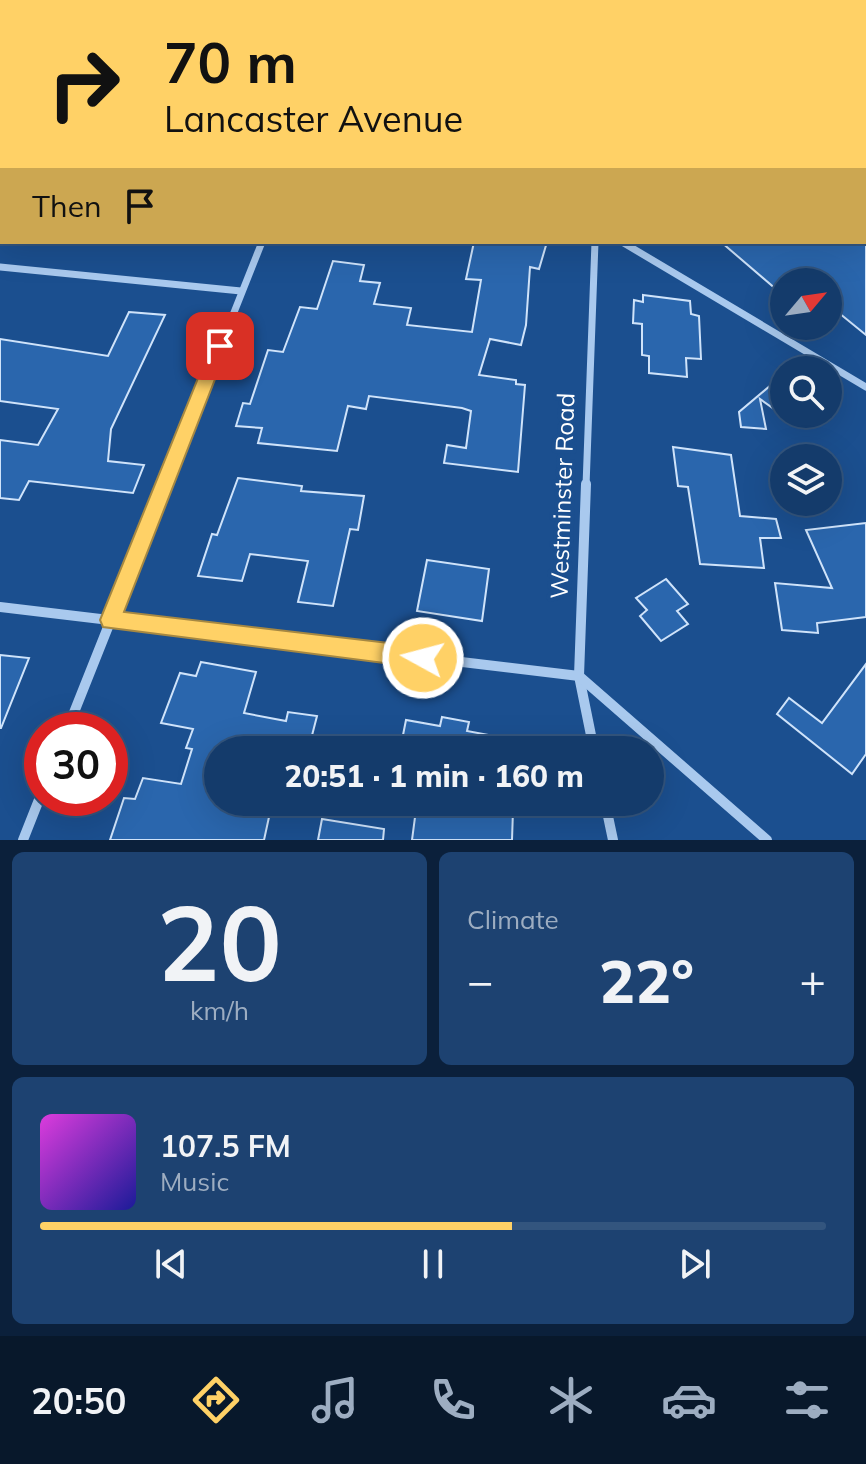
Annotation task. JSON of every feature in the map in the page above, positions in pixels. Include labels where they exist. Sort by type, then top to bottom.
[{"type":"street","points":[[74,712],[261,244]]},
{"type":"street","name":"Westminster Road","points":[[591,736],[579,676],[595,244]]},
{"type":"street","points":[[625,244],[866,387]]},
{"type":"street","points":[[0,267],[241,291]]},
{"type":"street","points":[[0,607],[579,676],[767,840]]},
{"type":"street","points":[[23,840],[32,816]]},
{"type":"street","points":[[608,816],[613,840]]},
{"type":"building","points":[[474,244],[546,244],[539,269],[530,267],[526,325],[521,345],[490,339],[479,375],[516,380],[516,384],[525,385],[518,472],[444,463],[447,445],[466,448],[471,411],[462,408],[369,396],[366,409],[348,406],[337,451],[258,443],[262,428],[236,426],[243,403],[250,404],[268,350],[283,352],[300,307],[317,309],[333,261],[364,265],[360,281],[380,283],[374,304],[411,308],[407,325],[472,332],[481,280],[466,279]]},
{"type":"building","points":[[723,244],[866,244],[866,335],[842,315],[842,268],[770,268],[770,284]]},
{"type":"building","points":[[643,295],[690,301],[691,314],[699,316],[701,359],[686,358],[687,377],[649,373],[649,356],[642,355],[642,324],[633,323],[634,300],[643,302]]},
{"type":"building","points":[[129,312],[165,315],[111,429],[108,461],[144,465],[133,493],[29,481],[19,500],[0,498],[0,440],[38,445],[58,409],[0,401],[0,339],[108,356]]},
{"type":"building","points":[[770,386],[770,406],[760,399],[766,429],[741,427],[739,412]]},
{"type":"building","points":[[673,447],[731,455],[740,516],[776,519],[781,538],[760,538],[764,568],[700,564],[688,487],[678,486]]},
{"type":"building","points":[[238,478],[302,486],[301,491],[364,496],[358,530],[350,529],[333,606],[298,602],[308,561],[250,554],[242,581],[198,576],[212,534],[217,535]]},
{"type":"building","points":[[866,523],[866,617],[817,623],[818,633],[782,630],[775,583],[832,588],[806,530]]},
{"type":"building","points":[[427,560],[489,569],[482,621],[417,611]]},
{"type":"building","points":[[666,579],[688,604],[677,611],[688,624],[661,641],[640,616],[647,610],[636,598]]},
{"type":"building","points":[[0,655],[29,658],[1,728],[0,728]]},
{"type":"building","points":[[201,662],[256,672],[244,713],[286,721],[288,712],[317,716],[312,736],[204,736],[204,816],[269,817],[264,840],[110,840],[118,816],[128,816],[128,798],[135,799],[143,778],[181,784],[192,749],[186,748],[193,729],[161,723],[180,673],[196,676]]},
{"type":"building","points":[[866,664],[866,754],[852,774],[777,714],[789,698],[822,723]]},
{"type":"building","points":[[442,717],[469,722],[467,731],[494,736],[403,736],[406,720],[440,726]]},
{"type":"building","points":[[415,816],[513,816],[512,840],[412,840]]},
{"type":"building","points":[[322,819],[384,829],[383,840],[318,840]]},
{"type":"route","points":[[220,346],[111,620],[423,658]]}]
